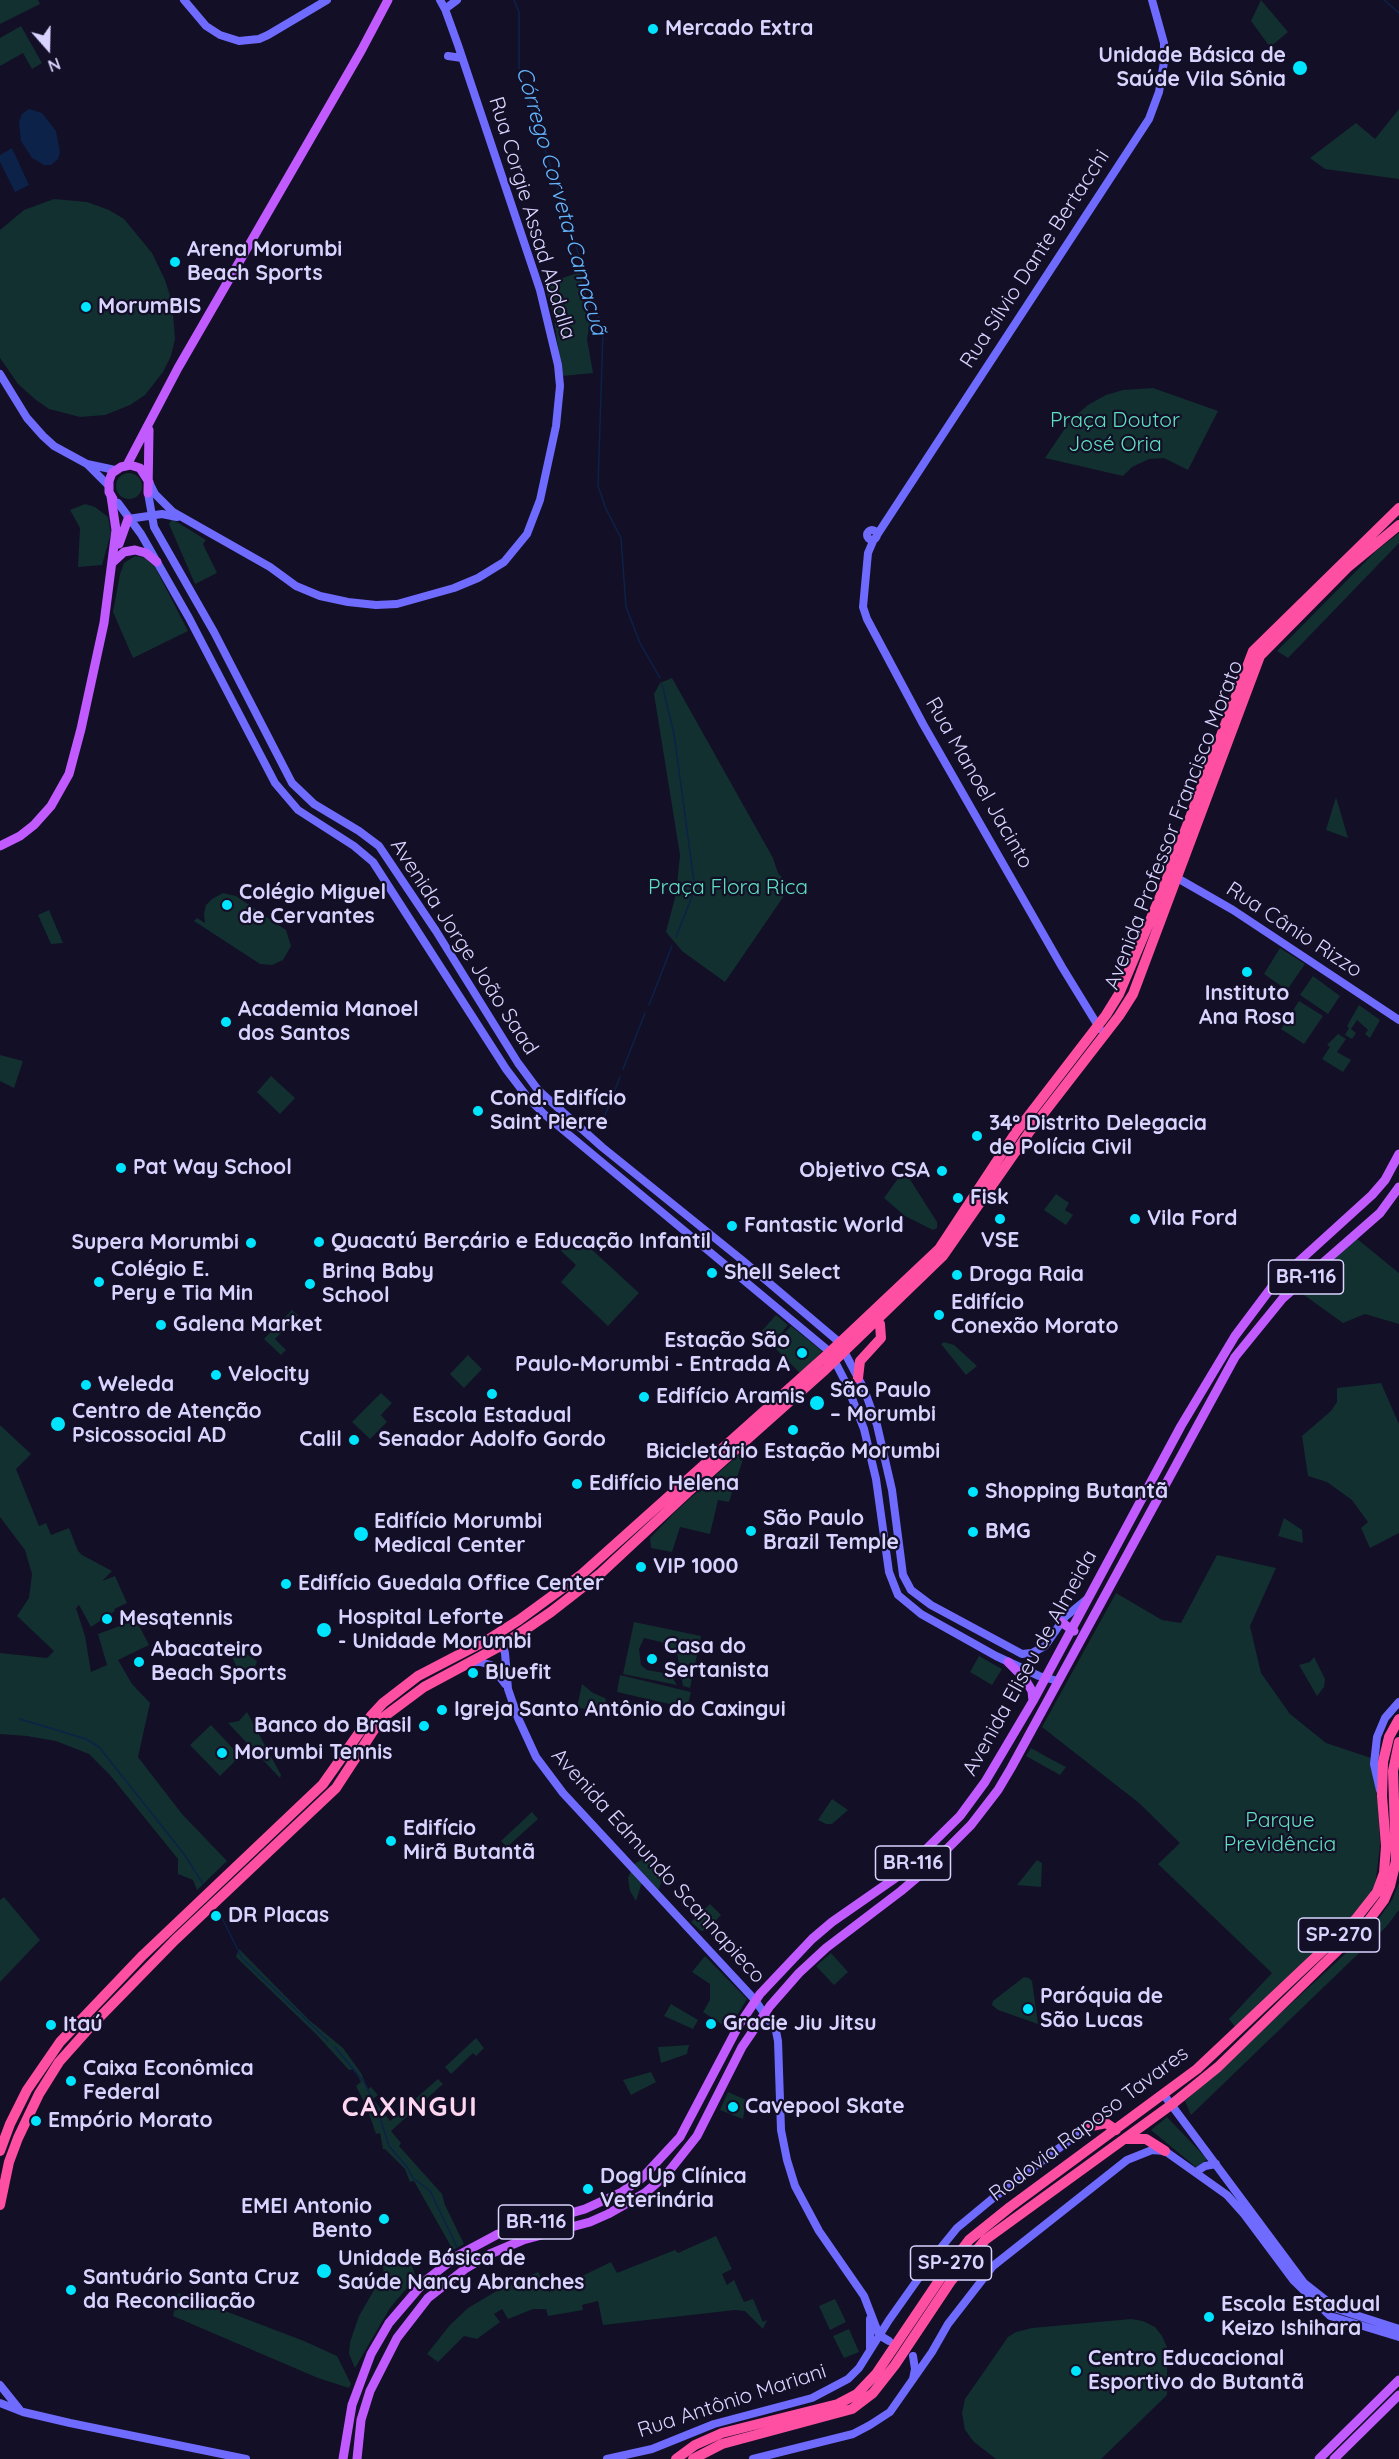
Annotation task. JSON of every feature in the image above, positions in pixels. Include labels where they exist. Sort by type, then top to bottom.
[{"type":"highway","name":"Avenida Professor Francisco Morato","points":[[1172,875],[1254,651],[1399,508]]},
{"type":"highway","name":"Avenida Professor Francisco Morato","points":[[0,2151],[10,2124],[27,2091],[60,2042],[143,1955],[323,1784],[371,1716],[383,1703],[418,1676],[499,1632],[582,1574],[842,1347],[875,1316],[942,1244],[1016,1132],[1101,1030],[1128,976],[1172,875],[1260,656],[1347,568],[1399,525]]},
{"type":"highway","points":[[858,1378],[860,1361],[881,1338],[875,1316]]},
{"type":"highway","name":"Avenida Professor Francisco Morato","points":[[0,2205],[11,2155],[24,2122],[47,2080],[71,2048],[175,1940],[336,1788],[381,1719],[424,1687],[504,1644],[551,1612],[601,1573],[832,1356]]},
{"type":"highway","name":"Rodovia Raposo Tavares","points":[[693,2459],[722,2444],[852,2409],[873,2393],[951,2281],[985,2240],[1119,2135],[1214,2054],[1355,1920],[1370,1902],[1381,1883],[1386,1860],[1382,1796],[1384,1751],[1399,1719]]},
{"type":"highway","name":"Rodovia Raposo Tavares","points":[[676,2459],[695,2445],[722,2433],[837,2404],[857,2394],[876,2374],[969,2240],[1018,2200],[1119,2135],[1171,2105],[1218,2067],[1370,1920],[1384,1900],[1396,1861],[1393,1771],[1399,1742]]},
{"type":"highway","points":[[1088,2127],[1106,2122],[1119,2135],[1146,2139],[1165,2151]]},
{"type":"main road","points":[[184,0],[206,26],[220,35],[239,41],[259,39],[268,35],[327,0]]},
{"type":"main road","points":[[87,464],[115,470],[127,465],[178,368],[361,51],[388,0]]},
{"type":"main road","name":"Rua Corgie Assad Abdalla","points":[[149,486],[173,512],[270,567],[296,586],[335,600],[376,605],[414,601],[478,578],[504,562],[526,534],[540,500],[556,426],[560,386],[558,365],[540,290],[462,57],[440,0]]},
{"type":"main road","points":[[445,9],[457,0]]},
{"type":"main road","name":"Rua Sílvio Dante Bertacchi","points":[[875,535],[1149,119],[1159,92],[1164,62],[1164,43],[1152,0]]},
{"type":"main road","points":[[448,56],[462,57]]},
{"type":"main road","points":[[0,374],[27,418],[43,436],[54,446],[87,464],[108,485],[114,500],[116,530],[104,623],[69,774],[51,806],[34,825],[20,836],[0,846]]},
{"type":"main road","points":[[149,424],[149,486]]},
{"type":"main road","points":[[127,465],[143,470],[149,486]]},
{"type":"main road","points":[[108,485],[115,470]]},
{"type":"main road","name":"Avenida Jorge João Saad","points":[[149,486],[152,520],[292,783],[314,804],[379,846],[538,1090],[842,1347]]},
{"type":"main road","name":"Avenida Jorge João Saad","points":[[114,500],[139,531],[189,618],[275,783],[298,810],[354,846],[373,862],[506,1069],[528,1098],[832,1356]]},
{"type":"main road","name":"Rua Corgie Assad Abdalla","points":[[128,519],[152,520],[168,515],[189,521]]},
{"type":"main road","points":[[112,563],[128,519]]},
{"type":"main road","points":[[139,531],[142,525],[152,520]]},
{"type":"main road","name":"Rua Manoel Jacinto","points":[[875,535],[867,553],[863,607],[867,619],[923,723],[1101,1030]]},
{"type":"main road","points":[[112,563],[124,552],[135,550],[157,562]]},
{"type":"main road","points":[[189,618],[197,622],[203,614]]},
{"type":"main road","name":"Rua Cânio Rizzo","points":[[1172,875],[1233,910],[1399,1020]]},
{"type":"main road","points":[[462,1000],[474,992]]},
{"type":"main road","name":"Avenida Eliseu de Almeida","points":[[343,2459],[350,2415],[359,2382],[377,2342],[406,2301],[443,2266],[474,2246],[519,2227],[603,2202],[642,2178],[680,2137],[734,2033],[755,2000],[812,1939],[832,1922],[901,1874],[944,1834],[985,1782],[1033,1701],[1195,1401],[1240,1328],[1282,1276],[1372,1195],[1399,1154]]},
{"type":"main road","points":[[640,1194],[647,1189],[648,1184]]},
{"type":"main road","name":"Avenida Eliseu de Almeida","points":[[357,2459],[361,2420],[370,2391],[397,2338],[428,2298],[451,2279],[490,2253],[523,2240],[590,2222],[645,2193],[666,2175],[697,2136],[742,2047],[765,2012],[799,1973],[826,1948],[902,1891],[971,1825],[998,1790],[1235,1357],[1283,1298],[1380,1213],[1399,1187]]},
{"type":"main road","points":[[649,1201],[650,1194],[658,1191]]},
{"type":"main road","points":[[842,1347],[858,1378],[877,1425],[892,1490],[903,1575],[911,1590],[931,1605],[1022,1654],[1032,1653],[1045,1646],[1061,1622],[1087,1598]]},
{"type":"main road","points":[[832,1356],[864,1429],[873,1464],[889,1572],[898,1595],[921,1614],[1008,1662],[1058,1681]]},
{"type":"main road","points":[[864,1429],[877,1425]]},
{"type":"main road","points":[[1061,1622],[1077,1634],[1069,1652],[1071,1658]]},
{"type":"main road","name":"Avenida Edmundo Scannapieco","points":[[499,1632],[504,1644],[508,1689]]},
{"type":"main road","name":"Avenida Edmundo Scannapieco","points":[[470,1662],[491,1665],[508,1689],[527,1740],[550,1776],[765,2012],[777,2035],[781,2130],[795,2186],[814,2224],[864,2296],[869,2311],[884,2338]]},
{"type":"main road","points":[[1008,1662],[1025,1679],[1032,1691],[1033,1701]]},
{"type":"main road","points":[[1382,1796],[1374,1764],[1381,1726],[1399,1702]]},
{"type":"main road","points":[[1164,2095],[1299,2277],[1318,2295],[1347,2314],[1399,2329]]},
{"type":"main road","name":"Rua Antônio Mariani","points":[[607,2459],[652,2449],[714,2424],[822,2394],[855,2374],[870,2349],[884,2338],[889,2320],[942,2245],[964,2221],[1088,2127]]},
{"type":"main road","points":[[753,2459],[840,2438],[866,2428],[890,2412],[912,2383],[948,2324],[973,2290],[1001,2259],[1127,2160],[1145,2151],[1165,2151],[1212,2183],[1244,2214],[1294,2281],[1330,2316],[1399,2337]]},
{"type":"main road","points":[[1196,2172],[1205,2166],[1218,2167]]},
{"type":"main road","points":[[1212,2183],[1220,2180],[1218,2167]]},
{"type":"main road","points":[[869,2311],[879,2320],[889,2320]]},
{"type":"main road","points":[[869,2311],[870,2349]]},
{"type":"main road","points":[[912,2383],[915,2369],[912,2356],[920,2358],[932,2352]]},
{"type":"main road","points":[[1319,2459],[1399,2380]]},
{"type":"main road","points":[[0,2385],[23,2412]]},
{"type":"main road","points":[[1334,2459],[1399,2395]]},
{"type":"main road","points":[[0,2403],[23,2412],[246,2459]]},
{"type":"green space","points":[[0,0],[38,0],[40,4],[0,24]]},
{"type":"green space","points":[[1261,0],[1288,32],[1270,47],[1251,21]]},
{"type":"green space","points":[[21,26],[42,63],[32,69],[23,53],[0,66],[0,38]]},
{"type":"green space","points":[[1399,109],[1399,179],[1325,169],[1310,158],[1356,123],[1375,139]]},
{"type":"green space","name":"MorumBIS","points":[[54,199],[87,202],[109,210],[124,219],[152,253],[165,280],[172,302],[175,339],[171,356],[163,372],[145,395],[130,405],[105,415],[80,417],[49,409],[18,384],[0,358],[0,230],[24,210]]},
{"type":"green space","points":[[580,272],[589,307],[590,323],[587,339],[593,373],[562,376],[554,318],[545,284]]},
{"type":"green space","name":"Praça Doutor José Oria","points":[[1153,388],[1218,411],[1188,470],[1164,458],[1149,459],[1132,467],[1123,476],[1045,458],[1070,421],[1088,405],[1106,395],[1123,390]]},
{"type":"green space","points":[[129,473],[138,477],[142,486],[138,495],[129,499],[120,495],[116,486],[120,477]]},
{"type":"green space","points":[[85,504],[95,507],[108,517],[111,533],[102,565],[78,567],[80,528],[70,510]]},
{"type":"green space","points":[[172,519],[206,540],[203,544],[217,573],[195,584],[169,524]]},
{"type":"green space","points":[[1399,533],[1399,543],[1288,658],[1277,651],[1376,551]]},
{"type":"green space","points":[[135,556],[147,558],[154,565],[188,631],[133,658],[113,612],[124,563]]},
{"type":"green space","name":"Praça Flora Rica","points":[[672,678],[773,858],[778,873],[790,887],[725,982],[682,951],[666,932],[676,894],[680,855],[654,694],[660,683]]},
{"type":"green space","points":[[1336,797],[1348,838],[1326,830]]},
{"type":"green space","points":[[223,893],[236,896],[286,930],[291,946],[283,960],[272,965],[260,964],[194,921],[197,918],[205,923],[206,905]]},
{"type":"green space","points":[[49,910],[63,943],[51,944],[38,915]]},
{"type":"green space","points":[[1280,948],[1305,964],[1287,990],[1264,974]]},
{"type":"green space","points":[[1313,976],[1340,996],[1328,1014],[1300,995]]},
{"type":"green space","points":[[1299,1001],[1323,1016],[1304,1044],[1281,1029]]},
{"type":"green space","points":[[1359,1005],[1380,1020],[1370,1038],[1365,1034],[1368,1030],[1357,1020],[1351,1029],[1356,1033],[1352,1039],[1345,1035],[1349,1028],[1347,1026]]},
{"type":"green space","points":[[1338,1034],[1346,1039],[1337,1052],[1351,1060],[1343,1072],[1322,1059],[1330,1047],[1327,1045]]},
{"type":"green space","points":[[0,1055],[23,1061],[14,1088],[0,1081]]},
{"type":"green space","points":[[271,1076],[295,1098],[280,1114],[257,1092]]},
{"type":"green space","points":[[904,1170],[937,1222],[937,1228],[933,1230],[905,1216],[884,1198]]},
{"type":"green space","points":[[1056,1194],[1069,1203],[1065,1210],[1073,1215],[1066,1225],[1044,1210]]},
{"type":"green space","points":[[576,1235],[639,1293],[608,1326],[561,1282],[576,1265],[561,1251]]},
{"type":"green space","points":[[1356,1238],[1399,1273],[1399,1324],[1365,1314],[1343,1323],[1297,1290]]},
{"type":"green space","points":[[292,1310],[298,1315],[275,1339],[286,1350],[281,1355],[264,1339]]},
{"type":"green space","points":[[776,1315],[788,1325],[773,1343],[761,1332]]},
{"type":"green space","points":[[791,1326],[822,1351],[801,1374],[773,1346]]},
{"type":"green space","points":[[944,1342],[954,1345],[977,1366],[966,1375],[941,1344]]},
{"type":"green space","points":[[468,1355],[482,1369],[464,1388],[450,1374]]},
{"type":"green space","points":[[1381,1383],[1399,1424],[1399,1533],[1370,1548],[1361,1528],[1368,1522],[1352,1500],[1327,1482],[1308,1476],[1302,1436],[1331,1411],[1337,1402],[1337,1388]]},
{"type":"green space","points":[[381,1393],[392,1403],[381,1415],[387,1422],[370,1439],[352,1422]]},
{"type":"green space","points":[[0,1425],[31,1454],[16,1469],[39,1526],[46,1523],[51,1535],[69,1528],[78,1551],[82,1555],[112,1571],[102,1581],[115,1576],[127,1603],[114,1609],[115,1611],[91,1627],[79,1605],[76,1608],[85,1636],[91,1672],[107,1665],[98,1634],[136,1620],[149,1645],[118,1660],[132,1684],[150,1703],[138,1757],[182,1814],[227,1861],[197,1890],[193,1880],[178,1874],[178,1859],[110,1775],[89,1754],[56,1741],[0,1734],[0,1653],[47,1658],[54,1651],[17,1616],[29,1598],[32,1574],[25,1550],[0,1517]]},
{"type":"green space","points":[[747,1447],[729,1502],[718,1500],[710,1534],[680,1527],[672,1552],[651,1548],[650,1538],[675,1512]]},
{"type":"green space","points":[[1284,1518],[1302,1530],[1303,1543],[1278,1536]]},
{"type":"green space","name":"Parque Previdência","points":[[1217,1555],[1276,1568],[1250,1626],[1261,1673],[1290,1714],[1326,1743],[1371,1758],[1378,1801],[1380,1845],[1375,1887],[1356,1914],[1235,2027],[1229,2019],[1272,1973],[1158,1864],[1180,1843],[1139,1803],[1042,1727],[1116,1593],[1162,1620],[1181,1623]]},
{"type":"green space","points":[[634,1622],[701,1636],[690,1688],[683,1686],[677,1653],[661,1642],[644,1638],[639,1649],[641,1665],[647,1670],[670,1674],[677,1685],[623,1674]]},
{"type":"green space","points":[[224,1640],[257,1661],[256,1665],[242,1678]]},
{"type":"green space","points":[[979,1656],[1002,1669],[992,1685],[970,1672]]},
{"type":"green space","points":[[1314,1657],[1325,1679],[1324,1687],[1317,1696],[1299,1665],[1310,1662]]},
{"type":"green space","points":[[620,1675],[691,1692],[687,1708],[617,1692]]},
{"type":"green space","points":[[582,1684],[593,1693],[605,1698],[607,1703],[605,1714],[577,1707]]},
{"type":"green space","points":[[247,1712],[281,1775],[280,1778],[228,1723],[239,1721]]},
{"type":"green space","points":[[211,1725],[240,1756],[220,1776],[190,1745]]},
{"type":"green space","points":[[1031,1748],[1066,1767],[1060,1775],[1026,1756]]},
{"type":"green space","points":[[832,1799],[848,1810],[832,1824],[826,1824],[818,1820]]},
{"type":"green space","points":[[532,1812],[538,1819],[507,1847],[501,1841]]},
{"type":"green space","points":[[645,1858],[657,1866],[661,1883],[658,1891],[644,1876],[636,1901],[630,1891],[628,1878],[634,1864]]},
{"type":"green space","points":[[1037,1860],[1042,1863],[1041,1887],[1017,1885]]},
{"type":"green space","points":[[1399,1883],[1399,1910],[1386,1927],[1191,2115],[1185,2101],[1369,1932],[1392,1900]]},
{"type":"green space","points":[[4,1897],[40,1940],[0,1982],[0,1900]]},
{"type":"green space","points":[[710,1904],[721,1915],[707,1930],[701,1931],[691,1922]]},
{"type":"green space","points":[[239,1949],[309,2020],[343,2048],[361,2073],[368,2089],[371,2087],[378,2095],[373,2099],[390,2121],[438,2079],[443,2084],[391,2131],[401,2143],[399,2146],[442,2194],[464,2244],[453,2250],[414,2181],[410,2182],[405,2169],[383,2149],[380,2133],[376,2134],[356,2086],[361,2082],[354,2069],[349,2070],[316,2034],[236,1957]]},
{"type":"green space","points":[[831,1953],[848,1972],[834,1985],[816,1966]]},
{"type":"green space","points":[[705,1956],[747,1999],[729,2029],[703,2012],[710,2000],[710,1984],[692,1972]]},
{"type":"green space","points":[[1024,1977],[1032,1981],[1038,2024],[998,2010],[992,2005],[993,2001]]},
{"type":"green space","points":[[671,2004],[698,2020],[693,2029],[664,2016]]},
{"type":"green space","points":[[476,2038],[484,2048],[476,2056],[473,2053],[451,2074],[445,2067]]},
{"type":"green space","points":[[689,2045],[687,2054],[661,2063],[658,2047]]},
{"type":"green space","points":[[651,2072],[656,2082],[631,2095],[623,2080]]},
{"type":"green space","name":"Cavepool Skate","points":[[728,2092],[746,2100],[743,2119],[720,2110]]},
{"type":"green space","points":[[1167,2117],[1207,2159],[1197,2168],[1151,2130]]},
{"type":"green space","points":[[716,2236],[732,2269],[722,2274],[727,2285],[734,2280],[744,2302],[753,2299],[763,2322],[767,2320],[763,2329],[745,2311],[735,2310],[603,2325],[598,2301],[582,2305],[583,2310],[548,2316],[546,2309],[533,2309],[508,2319],[502,2309],[494,2314],[500,2322],[477,2339],[464,2336],[438,2362],[427,2354],[450,2325],[468,2308],[495,2292],[538,2272],[549,2292],[611,2262],[617,2273],[675,2250],[678,2253]]},
{"type":"green space","points":[[406,2250],[416,2277],[390,2308],[355,2368],[349,2354],[350,2342],[359,2316],[384,2273],[381,2258]]},
{"type":"green space","points":[[178,2293],[337,2356],[351,2384],[349,2388],[318,2378],[173,2316]]},
{"type":"green space","points":[[835,2299],[846,2322],[830,2330],[819,2306]]},
{"type":"green space","name":"Centro Educacional Esportivo do Butantã","points":[[1131,2319],[1143,2321],[1155,2327],[1162,2336],[1167,2347],[1167,2395],[1101,2459],[996,2459],[974,2442],[965,2430],[962,2413],[965,2399],[1008,2337],[1016,2332],[1032,2328]]},
{"type":"green space","points":[[849,2329],[859,2352],[844,2358],[833,2336]]},
{"type":"water","points":[[29,109],[42,113],[56,131],[60,152],[58,159],[51,165],[44,165],[32,158],[21,141],[19,122],[22,114]]},
{"type":"water","points":[[12,148],[29,185],[15,192],[0,162],[0,155]]},
{"type":"waterway","name":"Córrego Corveta-Camacuã","points":[[514,0],[519,12],[519,68],[603,331],[598,486],[606,509],[621,538],[626,607],[640,643],[660,678]]},
{"type":"waterway","points":[[1384,0],[1399,13]]},
{"type":"waterway","name":"Córrego Corveta-Camacuã","points":[[662,684],[674,734],[695,889],[676,937]]},
{"type":"waterway","name":"Córrego Corveta-Camacuã","points":[[649,1005],[672,946]]},
{"type":"waterway","name":"Córrego Corveta-Camacuã","points":[[623,1069],[645,1013]]},
{"type":"waterway","name":"Córrego Corveta-Camacuã","points":[[600,1128],[620,1077]]},
{"type":"waterway","points":[[20,1719],[86,1739],[99,1747],[184,1854],[203,1884]]},
{"type":"waterway","points":[[217,1908],[242,1958],[328,2041]]},
{"type":"waterway","points":[[335,2047],[364,2082],[377,2108],[389,2146],[413,2178],[430,2191],[457,2247]]},
{"type":"place","name":"Mercado Extra","points":[[653,29]]},
{"type":"place","name":"Unidade Básica de Saúde Vila Sônia","points":[[1300,68]]},
{"type":"place","name":"Arena Morumbi Beach Sports","points":[[175,262]]},
{"type":"place","name":"MorumBIS","points":[[86,307]]},
{"type":"place","name":"Colégio Miguel de Cervantes","points":[[227,905]]},
{"type":"place","name":"Instituto Ana Rosa","points":[[1247,972]]},
{"type":"place","name":"Academia Manoel dos Santos","points":[[226,1022]]},
{"type":"place","name":"Cond. Edifício Saint Pierre","points":[[478,1111]]},
{"type":"place","name":"34º Distrito Delegacia de Polícia Civil","points":[[977,1136]]},
{"type":"place","name":"Pat Way School","points":[[121,1168]]},
{"type":"place","name":"Objetivo CSA","points":[[942,1171]]},
{"type":"place","name":"Fisk","points":[[958,1198]]},
{"type":"place","name":"VSE","points":[[1000,1219]]},
{"type":"place","name":"Vila Ford","points":[[1135,1219]]},
{"type":"place","name":"Fantastic World","points":[[732,1226]]},
{"type":"place","name":"Quacatú Berçário e Educação Infantil","points":[[319,1242]]},
{"type":"place","name":"Supera Morumbi","points":[[251,1243]]},
{"type":"place","name":"Shell Select","points":[[712,1273]]},
{"type":"place","name":"Droga Raia","points":[[957,1275]]},
{"type":"place","name":"Colégio E. Pery e Tia Min","points":[[99,1282]]},
{"type":"place","name":"Brinq Baby School","points":[[310,1284]]},
{"type":"place","name":"Edifício Conexão Morato","points":[[939,1315]]},
{"type":"place","name":"Galena Market","points":[[161,1325]]},
{"type":"place","name":"Estação São Paulo-Morumbi - Entrada A","points":[[802,1353]]},
{"type":"place","name":"Velocity","points":[[216,1375]]},
{"type":"place","name":"Weleda","points":[[86,1385]]},
{"type":"place","name":"Escola Estadual Senador Adolfo Gordo","points":[[492,1394]]},
{"type":"place","name":"Edifício Aramis","points":[[644,1397]]},
{"type":"place","name":"São Paulo – Morumbi","points":[[817,1403]]},
{"type":"place","name":"Centro de Atenção Psicossocial AD","points":[[58,1424]]},
{"type":"place","name":"Bicicletário Estação Morumbi","points":[[793,1430]]},
{"type":"place","name":"Calil","points":[[354,1440]]},
{"type":"place","name":"Edifício Helena","points":[[577,1484]]},
{"type":"place","name":"Shopping Butantã","points":[[973,1492]]},
{"type":"place","name":"São Paulo Brazil Temple","points":[[751,1531]]},
{"type":"place","name":"BMG","points":[[973,1532]]},
{"type":"place","name":"Edifício Morumbi Medical Center","points":[[361,1534]]},
{"type":"place","name":"VIP 1000","points":[[641,1567]]},
{"type":"place","name":"Edifício Guedala Office Center","points":[[286,1584]]},
{"type":"place","name":"Mesqtennis","points":[[107,1619]]},
{"type":"place","name":"Hospital Leforte - Unidade Morumbi","points":[[324,1630]]},
{"type":"place","name":"Casa do Sertanista","points":[[652,1659]]},
{"type":"place","name":"Abacateiro Beach Sports","points":[[139,1662]]},
{"type":"place","name":"Bluefit","points":[[473,1673]]},
{"type":"place","name":"Igreja Santo Antônio do Caxingui","points":[[442,1710]]},
{"type":"place","name":"Banco do Brasil","points":[[424,1726]]},
{"type":"place","name":"Morumbi Tennis","points":[[222,1753]]},
{"type":"place","name":"Edifício Mirã Butantã","points":[[391,1841]]},
{"type":"place","name":"DR Placas","points":[[216,1916]]},
{"type":"place","name":"Paróquia de São Lucas","points":[[1028,2009]]},
{"type":"place","name":"Gracie Jiu Jitsu","points":[[711,2024]]},
{"type":"place","name":"Itaú","points":[[51,2025]]},
{"type":"place","name":"Caixa Econômica Federal","points":[[71,2081]]},
{"type":"place","name":"Cavepool Skate","points":[[733,2107]]},
{"type":"place","name":"Empório Morato","points":[[36,2121]]},
{"type":"place","name":"Dog Up Clínica Veterinária","points":[[588,2189]]},
{"type":"place","name":"EMEI Antonio Bento","points":[[384,2219]]},
{"type":"place","name":"Unidade Básica de Saúde Nancy Abranches","points":[[324,2271]]},
{"type":"place","name":"Santuário Santa Cruz da Reconciliação","points":[[71,2290]]},
{"type":"place","name":"Escola Estadual Keizo Ishihara","points":[[1209,2317]]},
{"type":"place","name":"Centro Educacional Esportivo do Butantã","points":[[1076,2371]]},
{"type":"district","name":"CAXINGUI","points":[[410,2108]]}]
